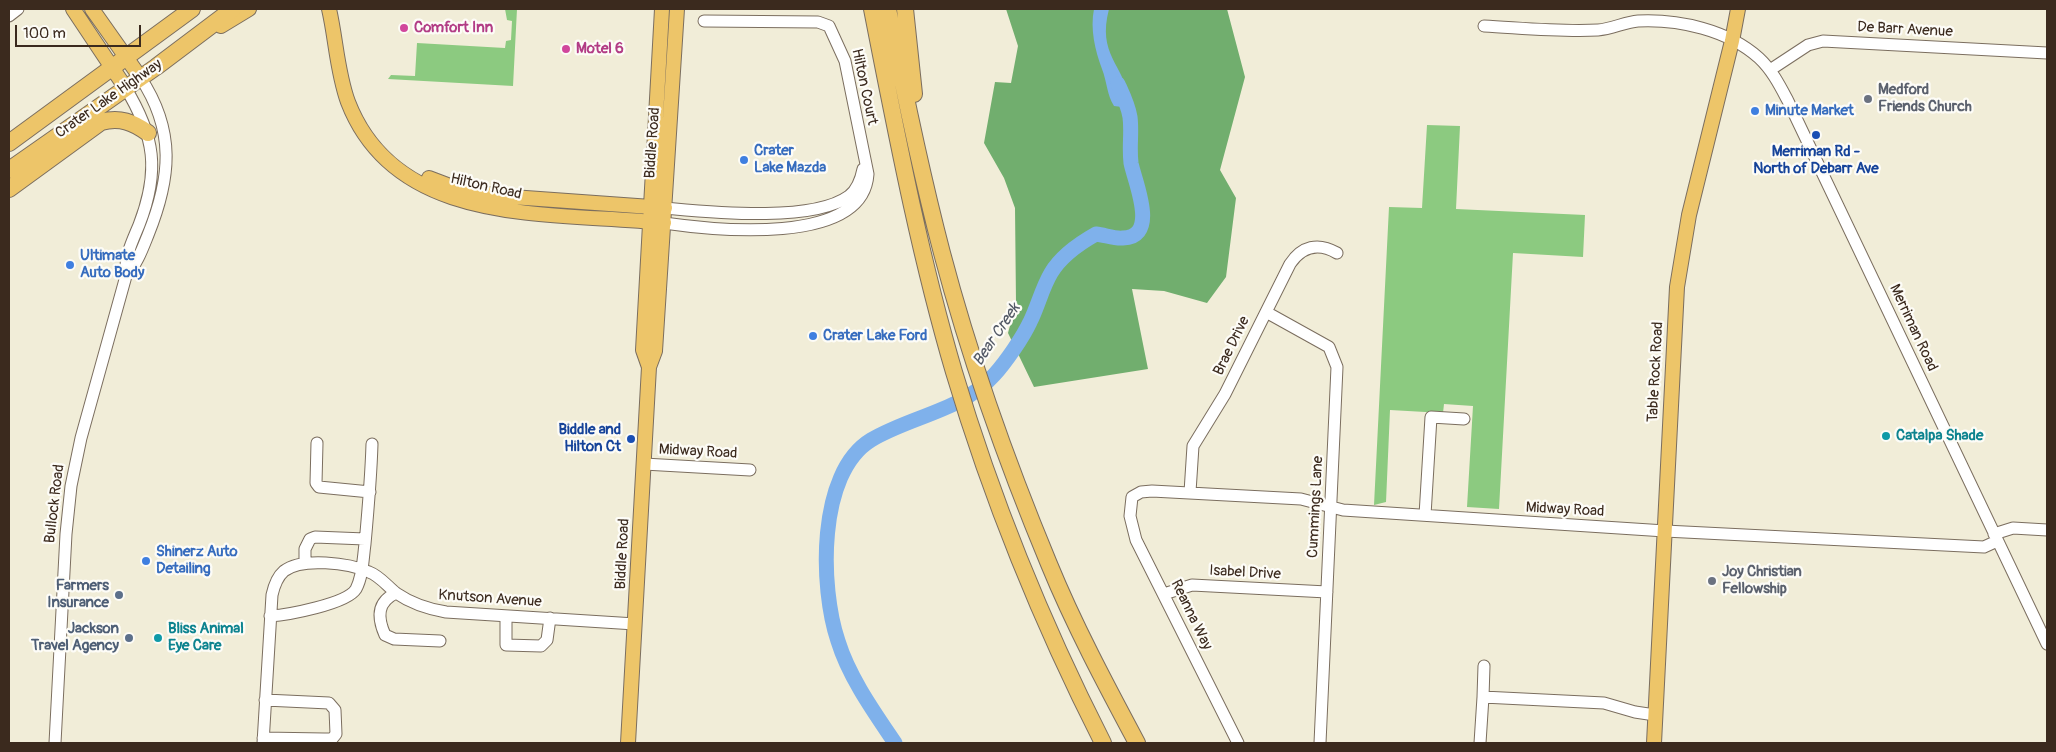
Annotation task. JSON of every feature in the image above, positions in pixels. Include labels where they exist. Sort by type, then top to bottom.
[{"type":"highway","name":"Crater Lake Highway","points":[[9,143],[192,9]]},
{"type":"highway","name":"Crater Lake Highway","points":[[9,170],[233,9]]},
{"type":"highway","points":[[872,9],[911,202],[947,348],[971,425],[1032,590],[1064,663],[1103,743]]},
{"type":"highway","points":[[888,9],[914,138],[942,254],[966,338],[991,414],[1050,566],[1137,743]]},
{"type":"highway","points":[[905,9],[916,105],[914,138]]},
{"type":"highway","points":[[9,189],[102,122],[111,120],[127,121],[148,133]]},
{"type":"main road","points":[[73,9],[125,87]]},
{"type":"main road","points":[[92,9],[140,77]]},
{"type":"main road","points":[[206,29],[222,26],[249,9]]},
{"type":"main road","name":"Hilton Road","points":[[330,9],[348,100],[363,131],[373,146],[400,171],[443,194],[493,208],[657,223]]},
{"type":"main road","name":"Hilton Road","points":[[339,9],[353,84],[366,119],[389,150],[421,174],[458,189],[491,195],[658,208]]},
{"type":"main road","name":"Biddle Road","points":[[658,208],[662,9]]},
{"type":"main road","name":"Biddle Road","points":[[628,743],[649,367],[643,350],[677,9]]},
{"type":"main road","name":"Table Rock Road","points":[[1654,743],[1677,287],[1689,215],[1732,41],[1738,9]]},
{"type":"street","points":[[9,16],[18,9]]},
{"type":"street","name":"Merriman Road","points":[[1484,26],[1598,30],[1610,29],[1636,21],[1656,21],[1705,29],[1749,50],[1770,70],[1788,101],[2047,644]]},
{"type":"street","name":"Hilton Court","points":[[657,223],[765,230],[829,219],[840,215],[859,202],[867,182],[844,61],[829,26],[818,22],[704,22]]},
{"type":"street","name":"De Barr Avenue","points":[[1770,70],[1808,45],[1823,41],[2047,53]]},
{"type":"street","name":"Bullock Road","points":[[126,276],[137,262],[154,220],[166,171],[166,141],[160,114],[150,92],[140,77]]},
{"type":"street","name":"Bullock Road","points":[[55,743],[65,540],[71,486],[82,438],[126,276],[126,257],[147,204],[152,179],[152,153],[148,133],[142,117],[125,87]]},
{"type":"street","points":[[658,208],[761,214],[807,210],[849,196],[860,180],[864,163]]},
{"type":"street","name":"Brae Drive","points":[[1190,492],[1193,446],[1226,394],[1295,257],[1308,248],[1318,246],[1337,253]]},
{"type":"street","name":"Cummings Lane","points":[[1266,312],[1322,342],[1333,352],[1338,373],[1320,743]]},
{"type":"street","points":[[1425,515],[1432,417],[1464,419]]},
{"type":"street","points":[[317,443],[316,483],[319,487],[370,492]]},
{"type":"street","points":[[266,700],[329,703],[335,710],[336,730],[332,739],[263,741],[270,616],[303,612],[348,595],[356,590],[362,569],[370,492],[372,444]]},
{"type":"street","name":"Midway Road","points":[[644,464],[750,470]]},
{"type":"street","name":"Midway Road","points":[[1132,497],[1141,492],[1152,491],[1190,492],[1301,499],[1343,510],[1664,531],[1984,547],[2013,528],[2047,530]]},
{"type":"street","name":"Reanna Way","points":[[1132,497],[1130,516],[1134,532],[1238,743]]},
{"type":"street","points":[[304,563],[305,549],[310,539],[315,537],[365,539]]},
{"type":"street","name":"Knutson Avenue","points":[[270,616],[274,586],[283,572],[304,563],[336,564],[362,569],[379,577],[396,593],[426,609],[635,624]]},
{"type":"street","name":"Isabel Drive","points":[[1164,594],[1192,585],[1327,592]]},
{"type":"street","points":[[396,593],[388,597],[380,609],[381,626],[385,635],[394,639],[440,641]]},
{"type":"street","points":[[506,616],[506,645],[541,646],[547,640],[550,618]]},
{"type":"street","points":[[1480,743],[1484,666]]},
{"type":"street","points":[[1483,698],[1604,703],[1635,712],[1655,715]]},
{"type":"green space","points":[[505,9],[517,9],[513,86],[388,79],[391,75],[415,76],[417,43],[505,48],[506,41],[511,40],[512,21],[507,20]]},
{"type":"green space","points":[[1006,9],[1227,9],[1245,77],[1220,170],[1236,198],[1226,277],[1207,303],[1164,291],[1132,289],[1148,369],[1034,387],[1008,333],[1016,303],[1015,208],[1004,178],[984,143],[995,82],[1011,83],[1018,46]]},
{"type":"green space","points":[[1427,125],[1460,126],[1456,209],[1585,215],[1583,257],[1513,253],[1499,509],[1467,507],[1473,406],[1444,404],[1443,413],[1390,410],[1386,502],[1374,505],[1389,207],[1422,208]]},
{"type":"water","points":[[1094,9],[1109,9],[1106,37],[1112,58],[1127,88],[1130,101],[1122,107],[1114,106],[1108,93],[1094,39]]},
{"type":"waterway","name":"Bear Creek","points":[[895,743],[863,694],[849,668],[838,641],[832,618],[826,563],[832,504],[841,478],[853,456],[871,440],[952,405],[967,397],[994,375],[1027,328],[1051,273],[1071,250],[1096,234],[1123,238],[1134,235],[1140,228],[1143,218],[1142,206],[1131,163],[1130,117],[1127,104],[1118,84]]},
{"type":"place","name":"Comfort Inn","points":[[404,28]]},
{"type":"place","name":"Motel 6","points":[[566,49]]},
{"type":"place","name":"Medford Friends Church","points":[[1868,99]]},
{"type":"place","name":"Minute Market","points":[[1755,111]]},
{"type":"place","name":"Merriman Rd - North of Debarr Ave","points":[[1816,135]]},
{"type":"place","name":"Crater Lake Mazda","points":[[744,160]]},
{"type":"place","name":"Ultimate Auto Body","points":[[70,265]]},
{"type":"place","name":"Crater Lake Ford","points":[[813,336]]},
{"type":"place","name":"Catalpa Shade","points":[[1886,436]]},
{"type":"place","name":"Biddle and Hilton Ct","points":[[631,439]]},
{"type":"place","name":"Shinerz Auto Detailing","points":[[146,561]]},
{"type":"place","name":"Joy Christian Fellowship","points":[[1712,581]]},
{"type":"place","name":"Farmers Insurance","points":[[119,595]]},
{"type":"place","name":"Jackson Travel Agency","points":[[129,638]]},
{"type":"place","name":"Bliss Animal Eye Care","points":[[158,638]]}]
